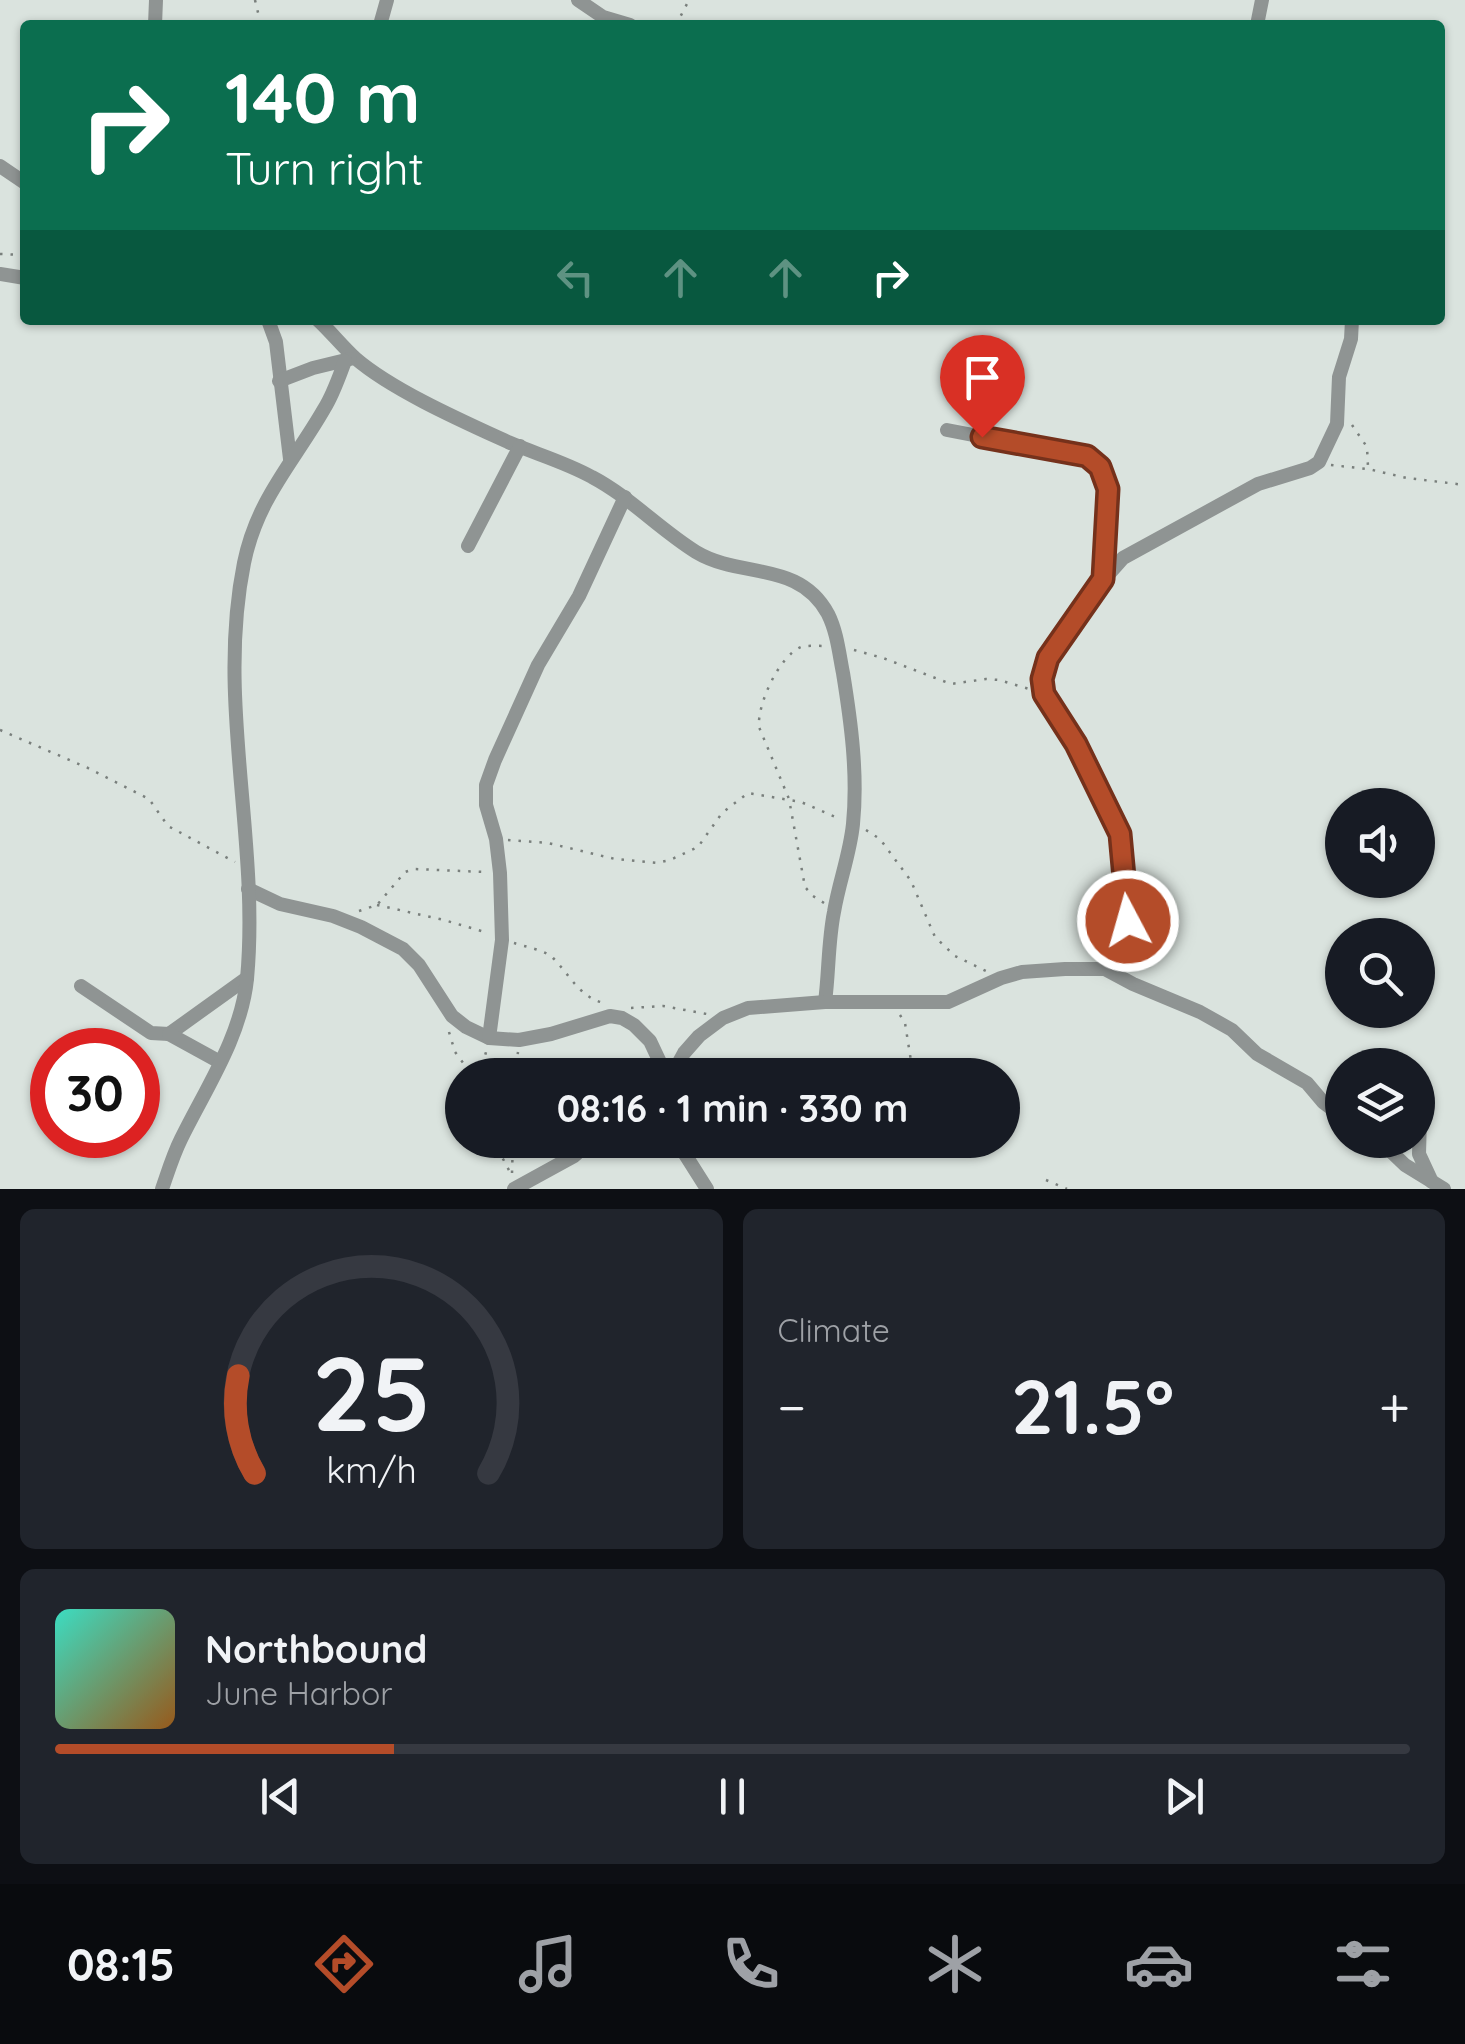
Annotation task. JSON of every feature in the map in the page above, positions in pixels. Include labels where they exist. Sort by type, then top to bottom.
[{"type":"street","points":[[578,0],[613,20]]},
{"type":"street","points":[[270,325],[276,342],[290,459]]},
{"type":"street","points":[[323,325],[350,359],[385,379],[520,446],[593,477],[698,553],[726,565],[798,581],[827,612],[838,647],[851,734],[855,796],[849,851],[834,908],[825,1002]]},
{"type":"street","points":[[1130,982],[1126,976],[1128,921],[1120,834],[1076,744],[1044,694],[1042,679],[1048,658],[1103,579],[1123,558],[1258,484],[1320,462],[1337,424],[1339,376],[1351,325]]},
{"type":"street","points":[[279,381],[350,359]]},
{"type":"street","points":[[162,1189],[178,1144],[231,1041],[247,978],[248,871],[234,683],[234,626],[245,560],[272,488],[326,407],[350,359]]},
{"type":"street","points":[[948,430],[1087,456],[1100,467],[1108,489],[1103,579]]},
{"type":"street","points":[[468,546],[520,446]]},
{"type":"street","points":[[489,1038],[502,940],[500,873],[486,806],[486,785],[538,665],[580,596],[625,497]]},
{"type":"street","points":[[248,889],[280,904],[361,926],[403,949],[419,964],[452,1016],[489,1038],[519,1040],[610,1016],[634,1024],[650,1041],[658,1058]]},
{"type":"street","points":[[680,1058],[699,1036],[723,1018],[748,1008],[825,1002],[948,1002],[1022,972],[1105,969],[1115,966],[1125,954]]},
{"type":"street","points":[[1105,969],[1232,1030],[1258,1054],[1307,1083],[1325,1103]]},
{"type":"street","points":[[169,1034],[247,978]]},
{"type":"street","points":[[81,986],[151,1033],[169,1034],[220,1062]]},
{"type":"street","points":[[514,1189],[570,1158]]},
{"type":"street","points":[[687,1158],[707,1189]]},
{"type":"street","points":[[1398,1158],[1438,1186]]},
{"type":"street","points":[[1420,1158],[1438,1186]]},
{"type":"path","points":[[1338,408],[1367,447],[1368,468]]},
{"type":"path","points":[[1320,462],[1465,485]]},
{"type":"path","points":[[834,908],[805,887],[789,798],[759,726],[758,716],[768,689],[788,656],[801,647],[838,647],[883,658],[950,684],[999,680],[1044,694]]},
{"type":"path","points":[[0,730],[148,799],[168,826],[248,871]]},
{"type":"path","points":[[496,840],[548,842],[614,859],[657,863],[698,846],[722,813],[748,793],[789,798],[880,839],[912,881],[935,938],[955,956],[986,971],[995,980]]},
{"type":"path","points":[[377,905],[404,872],[500,873]]},
{"type":"path","points":[[334,916],[377,905],[444,920],[551,955],[591,1000],[609,1004]]},
{"type":"path","points":[[888,1004],[905,1023],[910,1058]]},
{"type":"path","points":[[628,1008],[663,1006],[723,1018]]},
{"type":"path","points":[[452,1016],[449,1030],[459,1058]]},
{"type":"path","points":[[484,1058],[489,1038]]},
{"type":"path","points":[[517,1058],[519,1040]]},
{"type":"path","points":[[502,1158],[512,1176],[512,1158]]},
{"type":"path","points":[[1046,1180],[1067,1189]]},
{"type":"route","points":[[982,437],[1087,456],[1100,467],[1108,489],[1103,579],[1048,658],[1042,679],[1044,694],[1076,744],[1120,834],[1128,921]]}]
